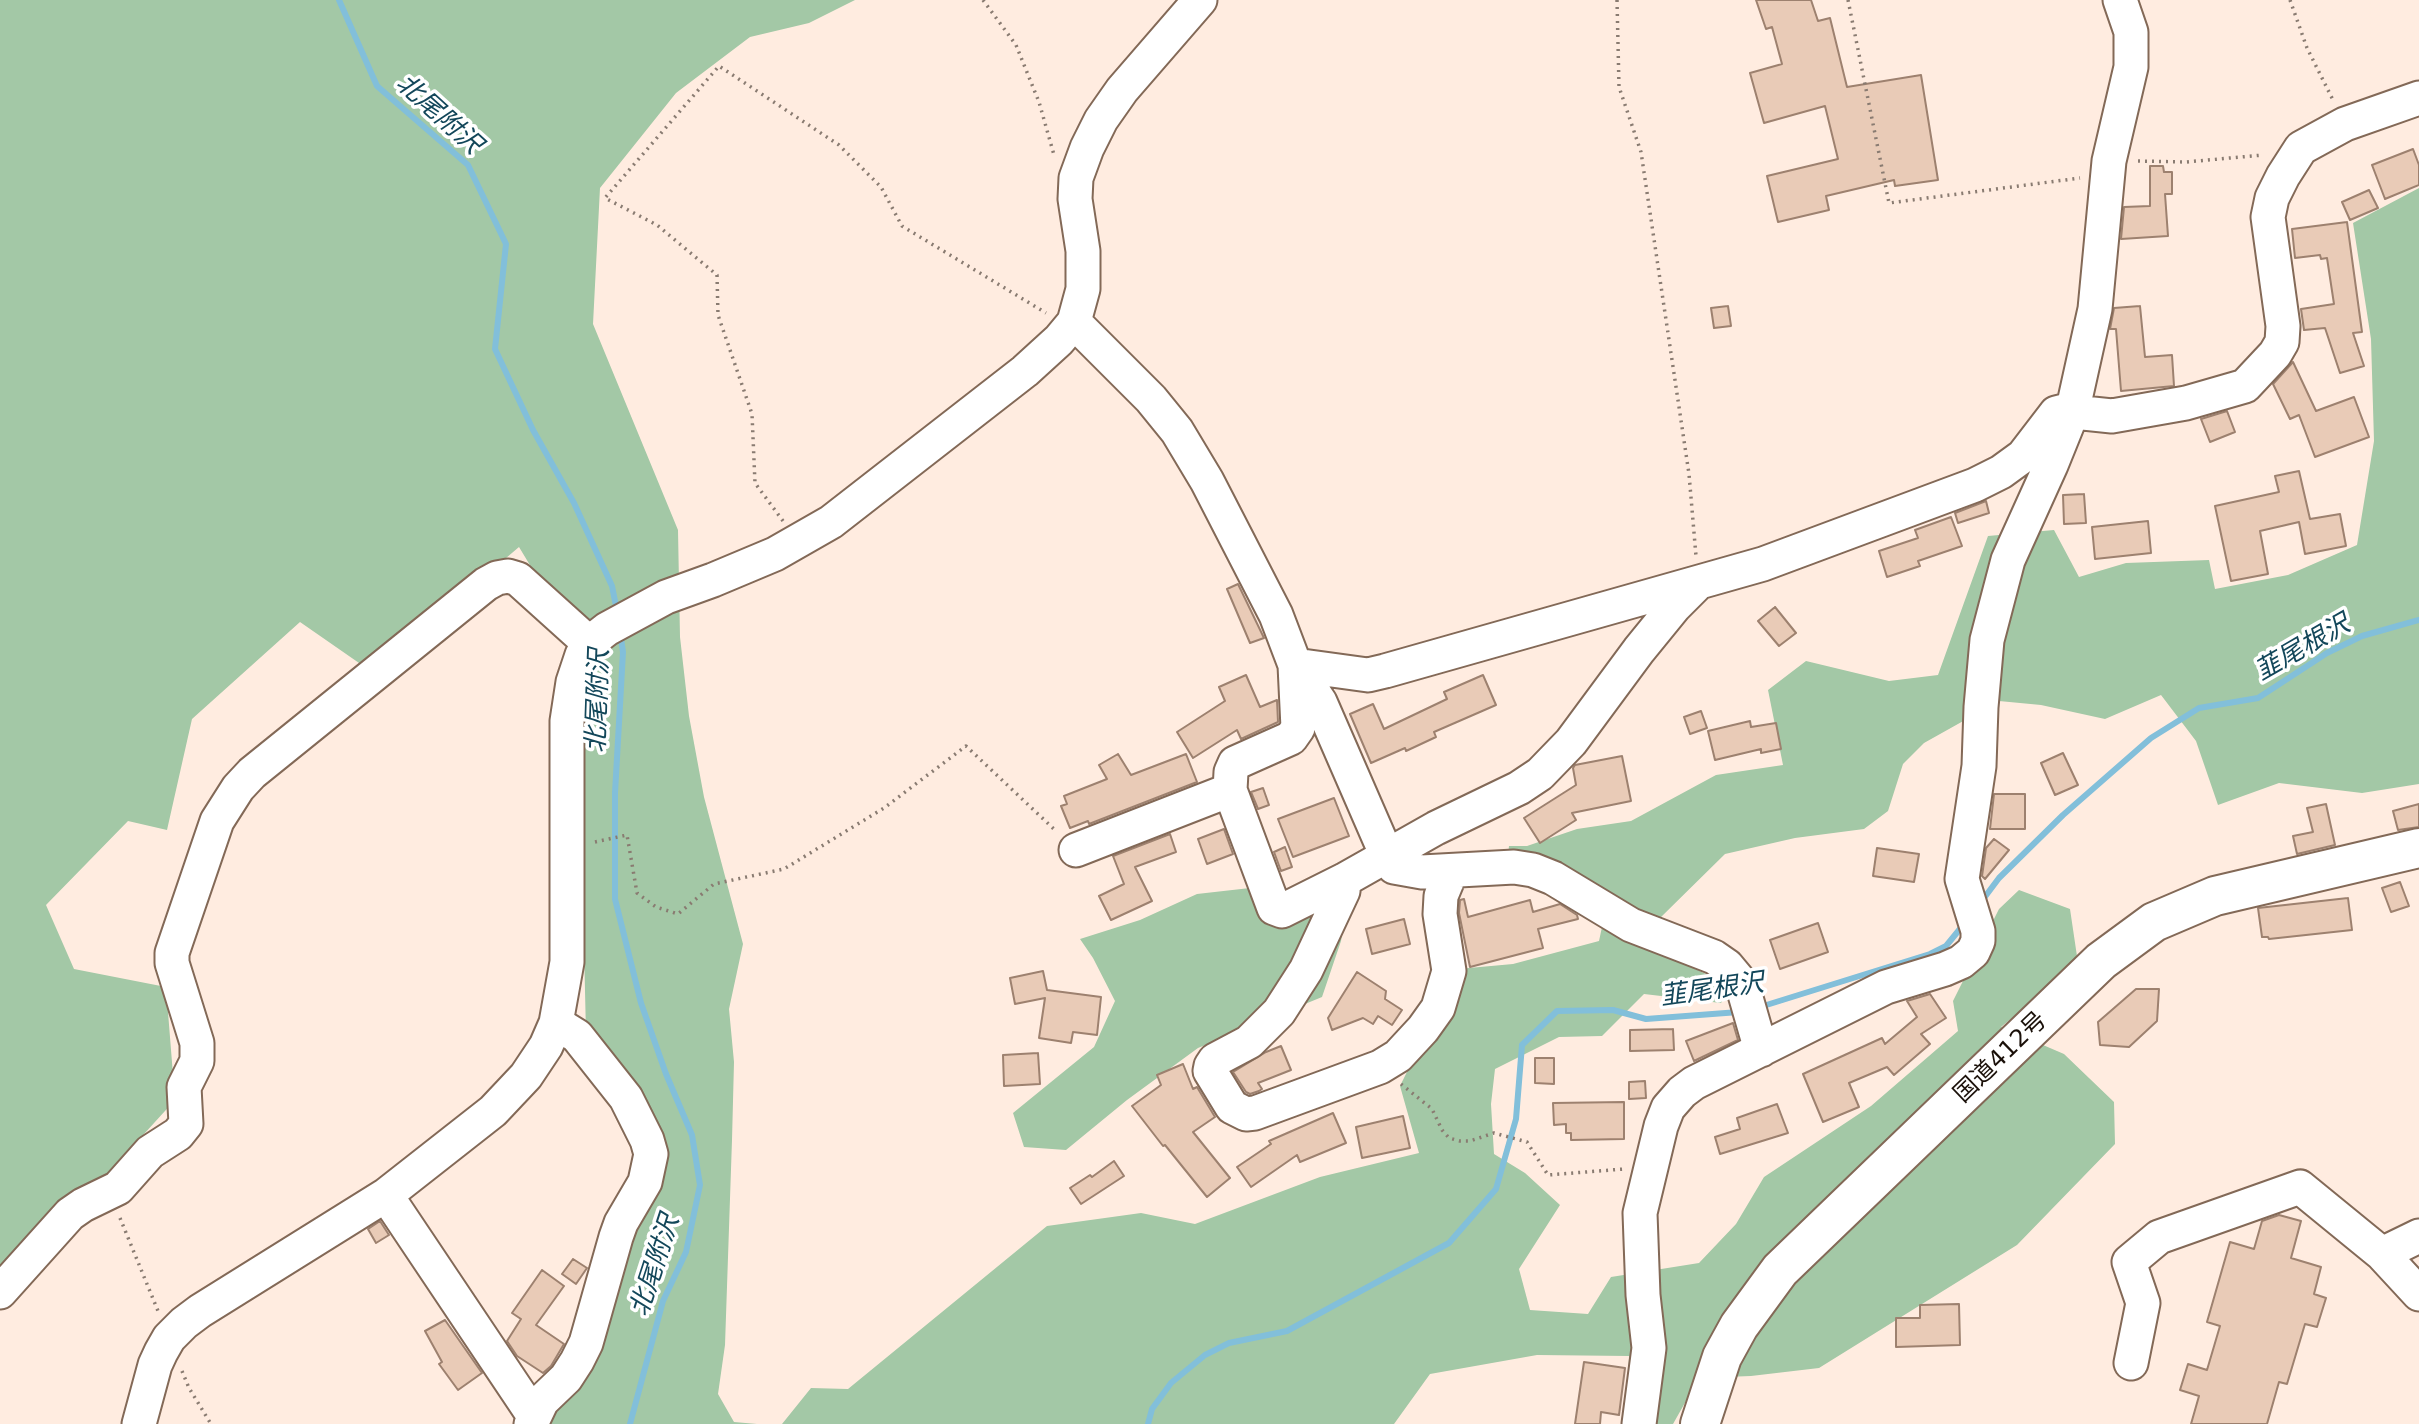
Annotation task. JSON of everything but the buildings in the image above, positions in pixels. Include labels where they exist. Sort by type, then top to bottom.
[{"type":"highway","name":"国道412号","points":[[1700,1424],[1722,1357],[1739,1326],[1780,1270],[2101,961],[2154,922],[2215,897],[2419,848]]},
{"type":"street","points":[[139,1424],[155,1365],[169,1338],[200,1311],[386,1195],[493,1111],[512,1093],[546,1046],[556,1023],[567,962],[568,721],[573,682],[582,655],[598,636],[666,597],[713,580],[799,542],[831,522],[1025,371],[1059,340],[1074,323],[1083,289],[1083,251],[1074,199],[1076,178],[1087,148],[1101,120],[1122,90],[1200,0]]},
{"type":"street","points":[[1639,1424],[1649,1348],[1643,1295],[1640,1213],[1650,1167],[1668,1108],[1682,1092],[1758,1039],[1886,986],[1945,970],[1973,952],[1978,941],[1978,930],[1962,879],[1979,766],[1987,640],[2008,560],[2052,465],[2072,413],[2095,309],[2109,161],[2132,67],[2131,32],[2120,0]]},
{"type":"street","points":[[1295,665],[1368,675],[1763,564],[1975,485],[2001,472],[2023,456],[2056,413],[2064,411],[2112,416],[2186,403],[2245,386],[2275,354],[2282,342],[2283,326],[2268,217],[2272,198],[2301,148],[2345,124],[2419,98]]},
{"type":"street","points":[[1074,323],[1151,399],[1177,431],[1233,530],[1276,615],[1295,665],[1320,702],[1394,867],[1422,872],[1514,867],[1533,870],[1553,878],[1631,925],[1714,957],[1736,975],[1746,995],[1758,1039]]},
{"type":"street","points":[[0,1292],[70,1214],[83,1205],[110,1194],[126,1181],[150,1152],[183,1130],[186,1124],[184,1087],[197,1061],[197,1043],[172,962],[172,953],[217,821],[238,788],[252,773],[401,652],[497,578],[508,576],[527,586],[598,636]]},
{"type":"street","points":[[1295,665],[1298,729],[1291,738],[1235,763],[1231,772],[1230,790],[1274,908],[1282,911],[1344,880],[1436,828],[1519,788],[1551,764],[1571,742],[1639,650],[1674,607],[1698,583]]},
{"type":"street","points":[[1076,850],[1230,790]]},
{"type":"street","points":[[1344,880],[1343,891],[1306,970],[1279,1012],[1250,1042],[1215,1060],[1211,1066],[1210,1072],[1232,1107],[1245,1114],[1255,1113],[1380,1067],[1398,1056],[1415,1038],[1438,1008],[1446,986],[1449,961],[1440,914],[1441,896],[1451,872]]},
{"type":"street","points":[[386,1195],[532,1420],[542,1401],[572,1369],[586,1343],[616,1237],[621,1223],[645,1182],[651,1154],[626,1098],[578,1036],[556,1023]]},
{"type":"street","points":[[2131,1363],[2143,1303],[2129,1262],[2159,1237],[2300,1186],[2382,1254],[2419,1294]]},
{"type":"street","points":[[2382,1254],[2419,1236]]},
{"type":"path","points":[[983,0],[1016,45],[1039,102]]},
{"type":"path","points":[[1623,0],[1618,2],[1619,87],[1642,152],[1689,474],[1698,583]]},
{"type":"path","points":[[1848,0],[1889,203],[2090,177],[2109,161],[2186,162],[2238,158],[2301,148]]},
{"type":"path","points":[[2290,0],[2307,48],[2345,124]]},
{"type":"path","points":[[799,542],[755,484],[752,414],[718,315],[717,275],[657,225],[605,198],[719,66],[839,145],[881,187],[902,226],[1058,320],[1074,323]]},
{"type":"path","points":[[594,842],[627,835],[637,893],[656,907],[678,914],[714,884],[784,869],[884,808],[966,746],[1076,850]]},
{"type":"path","points":[[1380,1067],[1432,1109],[1449,1138],[1460,1142],[1470,1141],[1494,1133],[1527,1142],[1548,1175],[1650,1167]]},
{"type":"path","points":[[110,1194],[189,1388],[211,1424]]},
{"type":"green space","points":[[0,0],[855,0],[809,23],[750,37],[676,93],[600,188],[593,324],[678,530],[680,637],[689,716],[704,797],[743,944],[729,1009],[734,1062],[732,1140],[725,1345],[718,1394],[734,1422],[757,1424],[551,1424],[646,1162],[586,1034],[577,643],[519,547],[372,672],[300,622],[192,719],[167,830],[128,821],[46,905],[74,969],[166,987],[175,1100],[42,1246],[0,1270]]},
{"type":"green space","points":[[2419,188],[2419,784],[2362,793],[2279,783],[2218,805],[2196,741],[2161,695],[2105,719],[2041,705],[1999,701],[1924,743],[1903,764],[1888,811],[1864,829],[1795,838],[1725,854],[1659,919],[1666,955],[1731,986],[1721,1003],[1644,994],[1602,1036],[1559,1037],[1495,1069],[1491,1104],[1494,1154],[1525,1173],[1560,1205],[1519,1269],[1530,1310],[1588,1314],[1611,1277],[1699,1263],[1736,1224],[1764,1177],[1871,1106],[1958,1031],[1953,1001],[1999,909],[2019,890],[2070,909],[2078,963],[2001,1027],[2064,1054],[2114,1102],[2115,1144],[2017,1245],[1819,1368],[1751,1376],[1699,1378],[1673,1424],[1626,1424],[1629,1356],[1537,1355],[1430,1374],[1394,1424],[782,1424],[811,1388],[848,1389],[1047,1226],[1141,1213],[1195,1224],[1320,1177],[1419,1153],[1400,1086],[1458,969],[1513,964],[1599,941],[1608,899],[1508,855],[1509,846],[1527,846],[1577,829],[1631,821],[1716,775],[1783,765],[1768,690],[1806,661],[1889,681],[1938,675],[1988,536],[2054,530],[2079,577],[2126,563],[2209,560],[2215,589],[2288,575],[2357,545],[2374,441],[2371,339],[2353,223]]},
{"type":"green space","points":[[1250,888],[1346,911],[1341,941],[1322,997],[1198,1048],[1127,1100],[1066,1150],[1024,1147],[1013,1113],[1094,1047],[1115,1001],[1080,939],[1140,920],[1197,894]]},
{"type":"waterway","name":"北尾附沢","points":[[339,0],[377,86],[468,165],[506,244],[495,349],[533,430],[574,503],[612,586],[617,611]]},
{"type":"waterway","name":"韮尾根沢","points":[[1981,902],[1999,878],[2063,815],[2151,738],[2199,708],[2258,698],[2327,653],[2362,636],[2419,620]]},
{"type":"waterway","name":"北尾附沢","points":[[620,632],[623,652],[615,793],[615,899],[641,1003],[666,1074],[692,1135],[700,1185],[686,1252],[663,1301],[630,1424]]},
{"type":"waterway","name":"韮尾根沢","points":[[1760,1007],[1930,954],[1946,946],[1964,924]]},
{"type":"waterway","name":"韮尾根沢","points":[[1148,1424],[1152,1409],[1171,1383],[1205,1355],[1229,1343],[1287,1331],[1449,1243],[1496,1189],[1516,1119],[1522,1045],[1557,1011],[1613,1010],[1646,1019],[1739,1012]]}]
